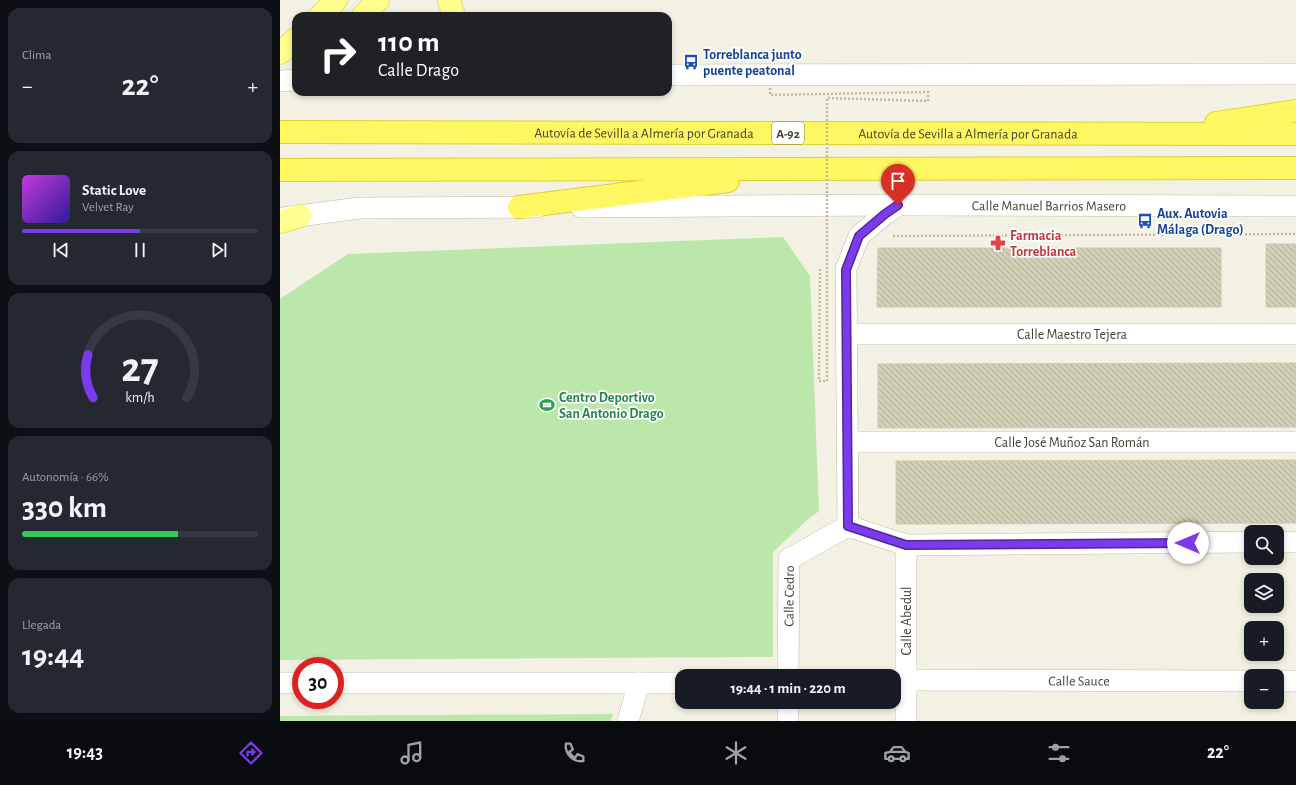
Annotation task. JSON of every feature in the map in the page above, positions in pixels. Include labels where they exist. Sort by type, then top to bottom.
[{"type":"highway","points":[[1139,134],[1296,111]]},
{"type":"highway","name":"Autovía de Sevilla a Almería por Granada","points":[[280,132],[1296,134]]},
{"type":"highway","points":[[280,170],[1296,168]]},
{"type":"highway","points":[[519,207],[823,169]]},
{"type":"main road","points":[[324,12],[336,0]]},
{"type":"main road","points":[[367,12],[378,0]]},
{"type":"main road","points":[[449,0],[453,12]]},
{"type":"main road","points":[[280,53],[292,42]]},
{"type":"street","points":[[672,75],[1296,74]]},
{"type":"street","points":[[280,81],[292,80]]},
{"type":"street","points":[[898,205],[859,236],[846,270],[848,526],[906,545],[1244,542]]},
{"type":"street","name":"Calle Manuel Barrios Masero","points":[[287,219],[360,208],[898,205],[1296,206]]},
{"type":"street","name":"Calle Maestro Tejera","points":[[847,334],[1296,334]]},
{"type":"street","name":"Calle José Muñoz San Román","points":[[848,442],[1296,442]]},
{"type":"street","name":"Calle Cedro","points":[[788,669],[789,559],[848,526]]},
{"type":"street","points":[[1284,542],[1296,542]]},
{"type":"street","name":"Calle Abedul","points":[[900,669],[906,545]]},
{"type":"street","name":"Calle Sauce","points":[[901,680],[1244,681]]},
{"type":"street","points":[[1284,681],[1296,681]]},
{"type":"street","points":[[280,683],[292,683]]},
{"type":"street","points":[[344,683],[675,683]]},
{"type":"street","points":[[628,721],[638,683]]},
{"type":"street","name":"Calle Abedul","points":[[901,687],[906,721]]},
{"type":"street","points":[[788,709],[788,721]]},
{"type":"path","points":[[770,88],[770,95],[928,92],[928,101],[827,98],[827,381],[819,381],[820,269]]},
{"type":"path","points":[[891,236],[1296,234]]},
{"type":"green space","name":"Centro Deportivo San Antonio Drago","points":[[783,237],[810,276],[819,511],[773,552],[773,657],[344,660],[344,657],[292,657],[292,660],[280,660],[280,299],[348,254]]},
{"type":"green space","points":[[613,714],[611,721],[280,721],[280,716]]},
{"type":"building","points":[[1266,244],[1296,244],[1296,307],[1266,307]]},
{"type":"building","points":[[878,248],[1221,248],[1221,307],[877,307]]},
{"type":"building","points":[[1296,363],[1296,427],[878,428],[878,364]]},
{"type":"building","points":[[1296,460],[1296,523],[896,524],[896,461]]},
{"type":"place","name":"Torreblanca junto puente peatonal","points":[[691,62]]},
{"type":"place","name":"Aux. Autovia Málaga (Drago)","points":[[1145,221]]},
{"type":"place","name":"Farmacia Torreblanca","points":[[998,243]]},
{"type":"place","name":"Centro Deportivo San Antonio Drago","points":[[547,405]]},
{"type":"route","points":[[898,205],[859,236],[846,270],[848,526],[906,545],[1188,543]]}]
